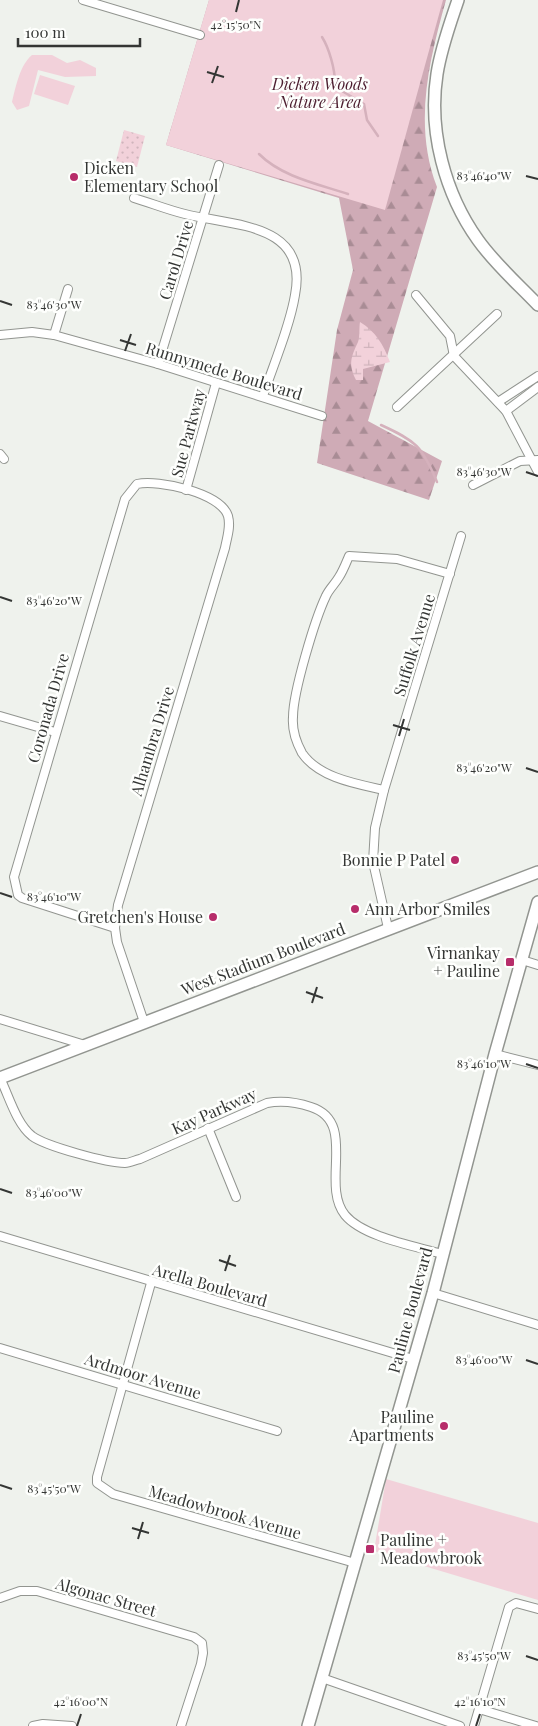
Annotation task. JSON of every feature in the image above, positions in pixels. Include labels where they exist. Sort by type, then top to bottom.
[{"type":"street","points":[[83,0],[200,35]]},
{"type":"street","points":[[458,0],[444,42],[437,74],[435,119],[438,146],[450,189],[464,218],[494,259],[538,305]]},
{"type":"street","name":"Carol Drive","points":[[158,364],[219,165]]},
{"type":"street","points":[[134,198],[186,214],[204,216],[273,236],[287,246],[294,260],[297,275],[295,296],[263,396]]},
{"type":"street","points":[[54,335],[68,289]]},
{"type":"street","points":[[416,295],[450,336],[454,356],[506,411],[535,460],[538,472]]},
{"type":"street","points":[[397,407],[498,314]]},
{"type":"street","name":"Runnymede Boulevard","points":[[0,335],[32,332],[54,335],[158,364],[322,416]]},
{"type":"street","points":[[498,402],[538,376]]},
{"type":"street","name":"Sue Parkway","points":[[186,490],[216,383]]},
{"type":"street","points":[[506,411],[538,387]]},
{"type":"street","points":[[473,485],[520,461],[535,460]]},
{"type":"street","name":"Coronada Drive","points":[[115,928],[27,900],[18,895],[14,877],[55,732],[125,499],[137,484],[147,482],[186,490]]},
{"type":"street","name":"Alhambra Drive","points":[[144,1022],[128,980],[117,942],[115,928],[118,905],[225,548],[229,528],[228,516],[222,505],[210,498],[186,490]]},
{"type":"street","name":"Suffolk Avenue","points":[[388,928],[373,862],[375,828],[384,790],[461,536]]},
{"type":"street","points":[[384,790],[329,774],[316,767],[303,754],[293,731],[292,715],[314,632],[326,595],[340,577],[349,556],[397,559],[450,574]]},
{"type":"street","points":[[0,716],[55,732]]},
{"type":"street","name":"West Stadium Boulevard","points":[[0,1078],[538,872]]},
{"type":"street","name":"Pauline Boulevard","points":[[308,1726],[433,1293],[495,1054],[538,902]]},
{"type":"street","points":[[522,960],[538,965]]},
{"type":"street","points":[[0,1019],[85,1045]]},
{"type":"street","points":[[495,1054],[538,1065]]},
{"type":"street","name":"Kay Parkway","points":[[0,1078],[23,1125],[32,1136],[48,1144],[112,1162],[127,1163],[140,1159],[266,1102],[281,1100],[297,1102],[318,1109],[332,1123],[334,1128],[336,1149],[334,1185],[337,1203],[344,1214],[354,1224],[370,1231],[442,1254]]},
{"type":"street","points":[[208,1128],[236,1197]]},
{"type":"street","name":"Arella Boulevard","points":[[0,1236],[151,1283],[413,1359]]},
{"type":"street","points":[[122,1384],[151,1283]]},
{"type":"street","points":[[433,1293],[538,1325]]},
{"type":"street","name":"Ardmoor Avenue","points":[[0,1348],[277,1431]]},
{"type":"street","name":"Meadowbrook Avenue","points":[[122,1384],[97,1476],[97,1483],[101,1488],[112,1494],[355,1563]]},
{"type":"street","name":"Algonac Street","points":[[0,1598],[20,1591],[37,1591],[194,1637],[202,1643],[204,1654],[181,1726]]},
{"type":"street","points":[[474,1726],[507,1612],[511,1604],[518,1603],[538,1609]]},
{"type":"street","points":[[322,1678],[460,1726]]},
{"type":"street","points":[[479,1709],[536,1726]]},
{"type":"street","points":[[34,1726],[43,1724],[72,1726]]},
{"type":"green space","name":"Dicken Woods Nature Area","points":[[209,0],[446,0],[434,46],[426,93],[426,140],[430,164],[437,187],[368,421],[442,461],[429,500],[317,463],[337,330],[353,270],[339,198],[166,145]]},
{"type":"green space","name":"Dicken Woods Nature Area","points":[[209,0],[443,0],[385,210],[166,145]]},
{"type":"green space","points":[[32,55],[52,55],[67,63],[80,60],[96,68],[96,76],[65,77],[38,70],[29,106],[17,110],[12,102],[15,89],[24,64]]},
{"type":"green space","points":[[40,75],[75,86],[68,105],[34,94]]},
{"type":"green space","points":[[124,130],[145,136],[137,167],[116,161]]},
{"type":"green space","points":[[360,322],[378,339],[390,362],[363,369],[363,380],[356,380],[351,361],[359,340]]},
{"type":"green space","points":[[386,1479],[538,1523],[538,1600],[374,1551]]},
{"type":"waterway","points":[[322,37],[331,59],[335,83],[342,91],[364,104],[367,120],[378,136]]},
{"type":"waterway","points":[[259,154],[278,169],[289,174],[348,194]]},
{"type":"waterway","points":[[381,425],[410,441],[422,452],[437,482]]},
{"type":"place","name":"Dicken Elementary School","points":[[74,177]]},
{"type":"place","name":"Bonnie P Patel","points":[[455,860]]},
{"type":"place","name":"Ann Arbor Smiles","points":[[355,909]]},
{"type":"place","name":"Gretchen's House","points":[[213,917]]},
{"type":"place","name":"Virnankay + Pauline","points":[[510,962]]},
{"type":"place","name":"Pauline Apartments","points":[[444,1426]]},
{"type":"place","name":"Pauline + Meadowbrook","points":[[370,1549]]}]
